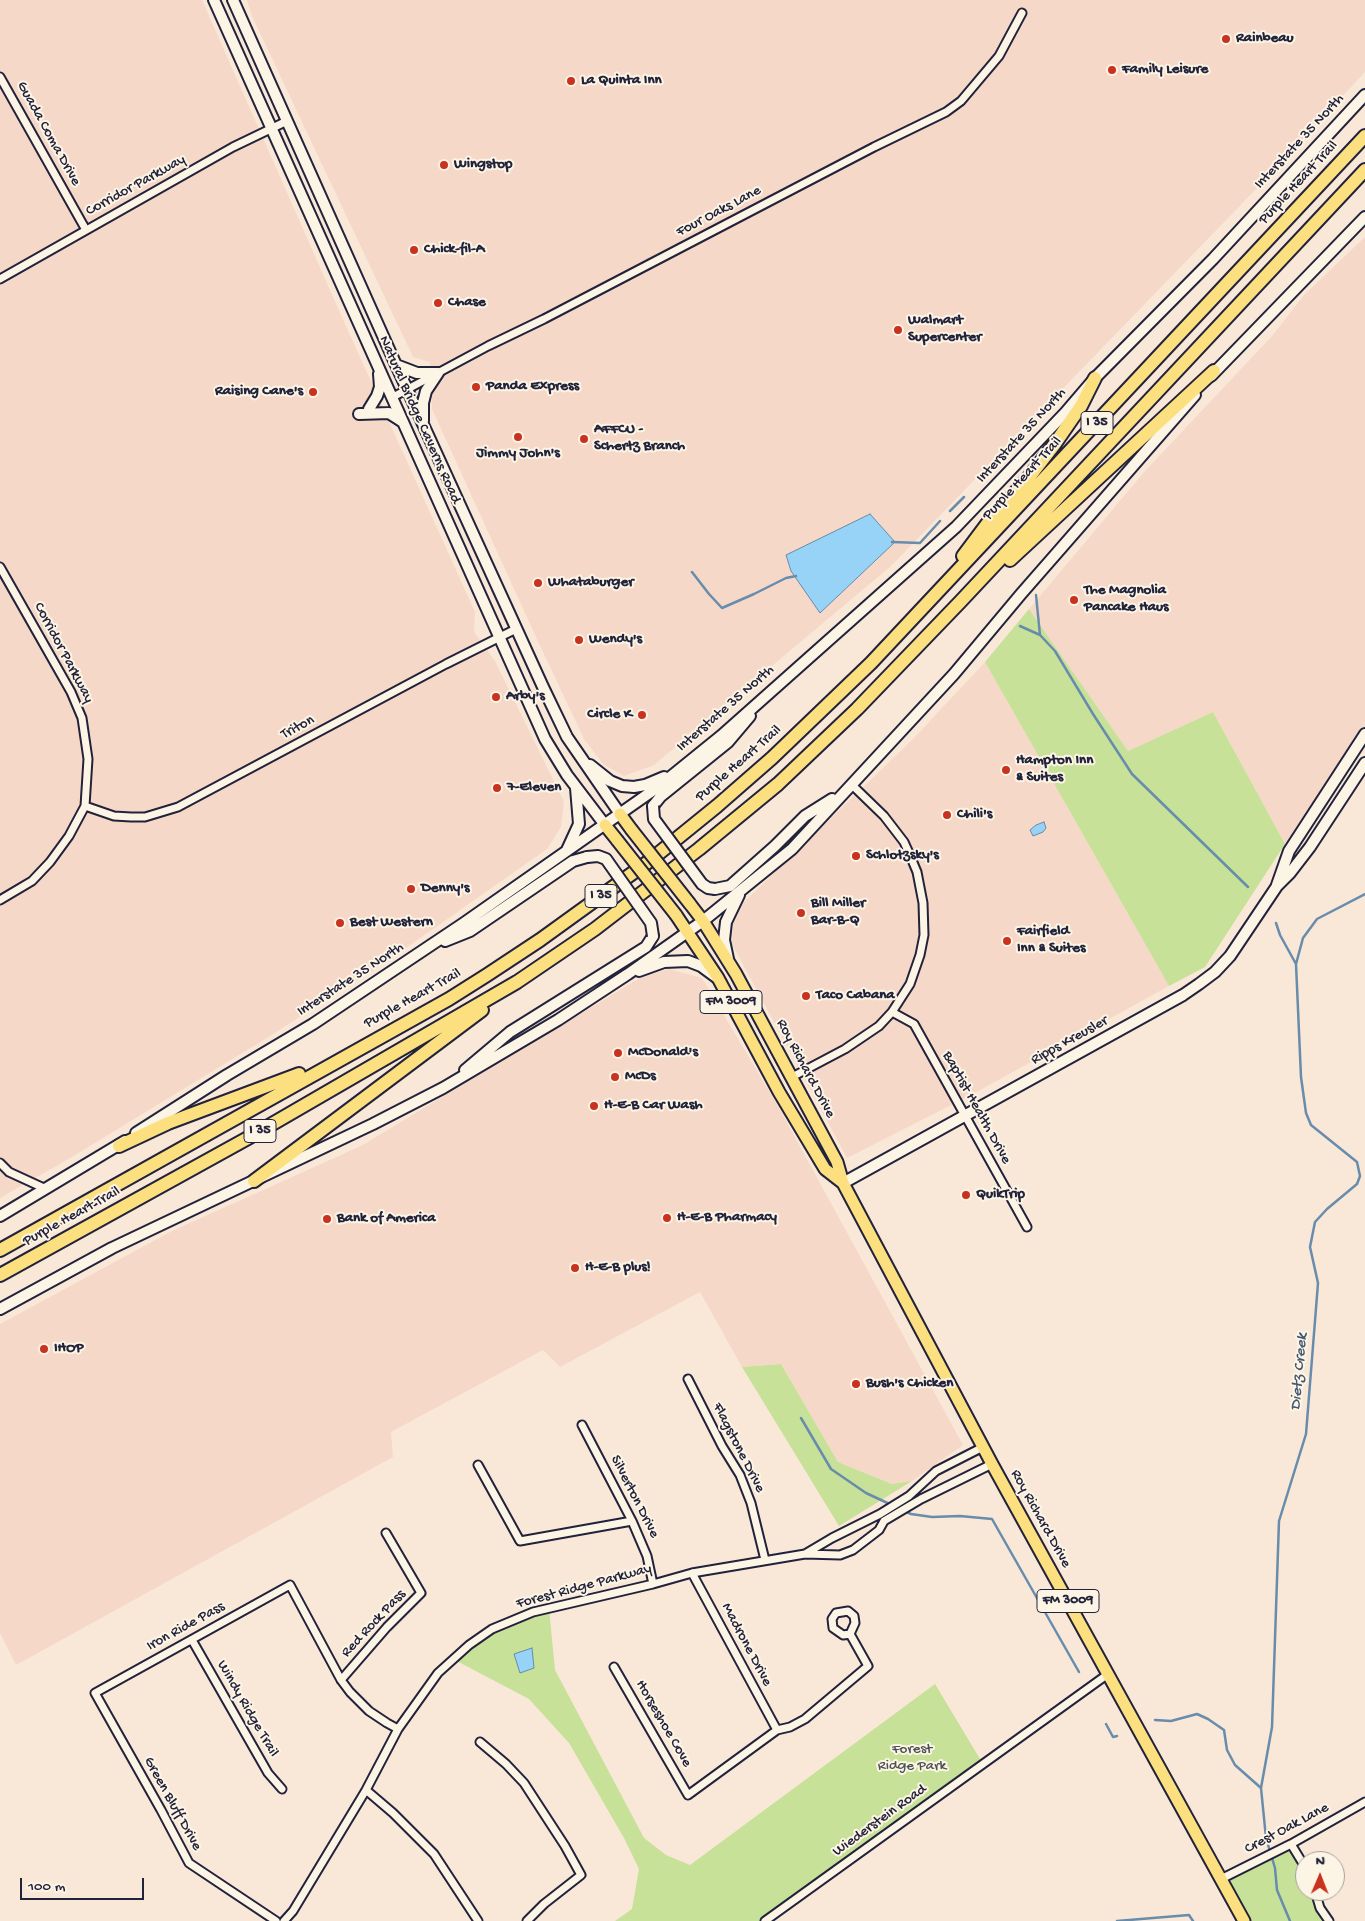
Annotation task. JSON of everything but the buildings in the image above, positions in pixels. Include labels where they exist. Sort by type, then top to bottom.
[{"type":"highway","name":"Purple Heart Trail","points":[[0,1250],[449,999],[540,940],[648,862],[772,758],[871,663],[1365,136]]},
{"type":"highway","name":"Purple Heart Trail","points":[[0,1275],[248,1138],[517,982],[627,905],[700,849],[778,784],[857,709],[960,602],[1365,170]]},
{"type":"highway","points":[[960,602],[1028,544],[1214,372]]},
{"type":"highway","points":[[932,600],[986,524],[1030,476],[1054,445],[1081,406],[1095,378]]},
{"type":"highway","points":[[254,1181],[454,1032],[517,982]]},
{"type":"highway","points":[[119,1146],[168,1123],[254,1092],[350,1053]]},
{"type":"main road","name":"Natural Bridge Caverns Road","points":[[214,0],[545,739],[567,775],[688,931]]},
{"type":"main road","name":"Natural Bridge Caverns Road","points":[[233,0],[407,390],[567,737],[620,814]]},
{"type":"main road","name":"Interstate 35 North","points":[[0,1216],[119,1146],[133,1135],[227,1075],[313,1024],[567,852],[675,773],[721,736],[782,680],[946,537],[1052,427],[1095,378],[1213,259],[1365,95]]},
{"type":"main road","points":[[0,1309],[112,1248],[373,1124],[443,1088],[558,1020],[628,974],[703,921],[742,890],[792,848],[954,674],[1214,372],[1333,252],[1365,217]]},
{"type":"main road","points":[[369,409],[377,396],[380,386],[377,363]]},
{"type":"main road","points":[[396,365],[417,373],[438,374]]},
{"type":"main road","points":[[423,425],[423,403],[426,391],[438,374]]},
{"type":"main road","points":[[359,414],[389,413],[404,423]]},
{"type":"main road","points":[[782,680],[728,742],[661,796],[653,806],[652,814],[702,884],[708,888],[715,889],[730,886],[805,816],[842,793]]},
{"type":"main road","name":"Ripps Kreusler","points":[[1277,886],[1289,851],[1365,734]]},
{"type":"main road","points":[[579,756],[610,781],[622,786],[634,787],[645,785],[675,773]]},
{"type":"main road","name":"Ripps Kreusler","points":[[843,1183],[1184,995],[1215,972],[1230,956],[1277,886],[1290,873],[1310,847],[1365,763]]},
{"type":"main road","points":[[567,852],[579,824],[576,786]]},
{"type":"main road","name":"FM 3009","points":[[620,814],[703,921]]},
{"type":"main road","points":[[422,951],[470,931],[573,860],[587,856],[598,856],[606,859],[651,923],[653,936],[646,948],[510,1032],[443,1088]]},
{"type":"main road","points":[[729,962],[724,940],[726,922],[742,890]]},
{"type":"main road","name":"Roy Richard Drive","points":[[703,921],[729,962],[838,1162],[843,1183],[992,1464],[1244,1921]]},
{"type":"main road","name":"Roy Richard Drive","points":[[688,931],[718,978],[779,1092],[825,1169],[843,1183]]},
{"type":"main road","points":[[628,974],[664,962],[688,961],[701,966],[718,978]]},
{"type":"street","name":"Four Oaks Lane","points":[[393,398],[874,147],[946,112],[961,101],[999,56],[1022,13]]},
{"type":"street","name":"Guada Coma Drive","points":[[0,78],[86,230]]},
{"type":"street","name":"Corridor Parkway","points":[[0,279],[233,147],[287,121]]},
{"type":"street","name":"Corridor Parkway","points":[[0,567],[71,692],[82,718],[88,759],[85,806],[69,836],[50,862],[32,881],[0,900]]},
{"type":"street","name":"Triton","points":[[85,806],[114,816],[131,817],[145,817],[178,807],[516,629]]},
{"type":"street","points":[[792,1077],[845,1050],[879,1026],[892,1012],[910,984],[920,955],[924,935],[921,887],[917,872],[904,842],[884,816],[850,784]]},
{"type":"street","name":"Baptist Health Drive","points":[[892,1012],[914,1024],[1027,1226]]},
{"type":"street","points":[[0,1164],[10,1172],[46,1189]]},
{"type":"street","name":"Flagstone Drive","points":[[688,1379],[722,1446],[740,1475],[752,1503],[764,1560]]},
{"type":"street","name":"Silverton Drive","points":[[582,1425],[632,1521],[647,1556],[653,1584]]},
{"type":"street","name":"Forest Ridge Parkway","points":[[805,1554],[826,1541],[880,1514],[909,1496],[936,1471],[983,1447]]},
{"type":"street","name":"Forest Ridge Parkway","points":[[284,1921],[293,1911],[366,1790],[398,1729],[438,1673],[469,1645],[492,1629],[533,1612],[653,1584],[692,1572],[805,1554],[840,1555],[853,1550],[879,1530],[884,1521],[921,1499],[992,1464]]},
{"type":"street","points":[[478,1465],[520,1541],[632,1521]]},
{"type":"street","name":"Red Rock Pass","points":[[341,1680],[387,1627],[421,1593],[386,1533]]},
{"type":"street","name":"Madrone Drive","points":[[692,1572],[776,1730]]},
{"type":"street","name":"Iron Ride Pass","points":[[95,1693],[290,1585],[341,1680]]},
{"type":"street","points":[[776,1730],[790,1728],[805,1719],[868,1666],[850,1634]]},
{"type":"street","name":"Windy Ridge Trail","points":[[192,1640],[268,1773],[282,1789]]},
{"type":"street","name":"Horseshoe Cove","points":[[614,1667],[688,1794],[776,1730]]},
{"type":"street","name":"Wiederstein Road","points":[[769,1920],[1108,1674]]},
{"type":"street","points":[[341,1680],[369,1711],[398,1729]]},
{"type":"street","name":"Green Bluff Drive","points":[[95,1693],[162,1810],[189,1863],[276,1921]]},
{"type":"street","points":[[480,1742],[506,1764],[524,1783],[565,1846],[580,1875],[544,1904],[527,1921]]},
{"type":"street","points":[[366,1790],[393,1813],[434,1854],[478,1921]]},
{"type":"street","name":"Crest Oak Lane","points":[[1221,1879],[1291,1844],[1365,1802]]},
{"type":"street","points":[[1291,1844],[1295,1851]]},
{"type":"street","points":[[1318,1901],[1320,1908],[1329,1921]]},
{"type":"shaded area","points":[[0,0],[202,0],[475,612],[474,632],[495,661],[564,802],[561,827],[547,849],[389,960],[262,1041],[72,1157],[0,1198]]},
{"type":"shaded area","points":[[247,0],[1365,0],[1365,72],[1260,185],[891,566],[654,765],[624,776],[603,764],[584,739],[432,409],[430,362],[413,357],[251,14]]},
{"type":"shaded area","points":[[1365,237],[1365,725],[1285,844],[1213,712],[1128,751],[1029,609],[1145,471],[1272,336],[1305,294]]},
{"type":"shaded area","points":[[985,662],[1169,986],[971,1095],[847,1158],[732,944],[733,924],[744,902],[913,739]]},
{"type":"shaded area","points":[[669,969],[702,978],[779,1108],[963,1445],[912,1481],[892,1484],[838,1462],[781,1364],[742,1367],[700,1292],[560,1367],[543,1350],[391,1432],[393,1457],[16,1665],[0,1633],[0,1324],[172,1231],[361,1146],[640,978]]},
{"type":"green space","points":[[1029,609],[1128,751],[1213,712],[1285,844],[1205,967],[1169,986],[985,662]]},
{"type":"green space","points":[[781,1364],[838,1462],[892,1484],[912,1481],[839,1526],[742,1367]]},
{"type":"green space","name":"Forest Ridge Park","points":[[549,1608],[555,1670],[644,1838],[666,1855],[690,1865],[935,1684],[983,1764],[765,1921],[615,1921],[632,1909],[639,1869],[624,1838],[569,1743],[529,1699],[453,1659],[492,1629]]},
{"type":"green space","points":[[1291,1844],[1295,1851],[1295,1901],[1320,1901],[1329,1921],[1244,1921],[1221,1879]]},
{"type":"water","points":[[870,514],[895,542],[820,613],[791,571],[786,555]]},
{"type":"water","points":[[1044,822],[1046,828],[1043,832],[1033,836],[1030,830]]},
{"type":"water","points":[[532,1648],[534,1668],[520,1673],[514,1654]]},
{"type":"waterway","points":[[950,511],[964,497]]},
{"type":"waterway","points":[[892,542],[920,543],[940,521]]},
{"type":"waterway","points":[[692,572],[722,608],[786,578],[796,576]]},
{"type":"waterway","points":[[1036,595],[1040,635]]},
{"type":"waterway","points":[[1020,626],[1040,635],[1055,651],[1132,774],[1248,887]]},
{"type":"waterway","name":"Dietz Creek","points":[[1290,1921],[1277,1890],[1275,1868],[1266,1838],[1261,1788],[1272,1727],[1279,1521],[1306,1434],[1318,1283],[1310,1247],[1315,1222],[1327,1209],[1357,1184],[1360,1176],[1357,1162],[1311,1125],[1306,1113],[1301,1077],[1296,964],[1303,938],[1317,919],[1365,894]]},
{"type":"waterway","points":[[1276,923],[1280,935],[1296,964]]},
{"type":"waterway","points":[[801,1418],[831,1469],[866,1493],[911,1514],[932,1517],[960,1516],[992,1519],[1079,1672]]},
{"type":"waterway","points":[[1155,1720],[1171,1721],[1197,1714],[1208,1719],[1224,1730],[1227,1750],[1235,1765],[1261,1788]]},
{"type":"waterway","points":[[1106,1724],[1113,1737],[1117,1736]]},
{"type":"waterway","points":[[1117,1921],[1189,1915],[1193,1921]]},
{"type":"place","name":"Rainbeau","points":[[1226,39]]},
{"type":"place","name":"Family Leisure","points":[[1112,70]]},
{"type":"place","name":"La Quinta Inn","points":[[571,81]]},
{"type":"place","name":"Wingstop","points":[[444,165]]},
{"type":"place","name":"Chick-fil-A","points":[[414,250]]},
{"type":"place","name":"Chase","points":[[438,303]]},
{"type":"place","name":"Walmart Supercenter","points":[[898,330]]},
{"type":"place","name":"Panda Express","points":[[476,387]]},
{"type":"place","name":"Raising Cane's","points":[[313,392]]},
{"type":"place","name":"Jimmy John's","points":[[518,437]]},
{"type":"place","name":"AFFCU - Schertz Branch","points":[[584,439]]},
{"type":"place","name":"Whataburger","points":[[538,583]]},
{"type":"place","name":"The Magnolia Pancake Haus","points":[[1074,600]]},
{"type":"place","name":"Wendy's","points":[[579,640]]},
{"type":"place","name":"Arby's","points":[[496,697]]},
{"type":"place","name":"Circle K","points":[[642,715]]},
{"type":"place","name":"Hampton Inn & Suites","points":[[1006,770]]},
{"type":"place","name":"7-Eleven","points":[[497,788]]},
{"type":"place","name":"Chili's","points":[[947,815]]},
{"type":"place","name":"Schlotzsky's","points":[[856,856]]},
{"type":"place","name":"Denny's","points":[[411,889]]},
{"type":"place","name":"Bill Miller Bar-B-Q","points":[[801,913]]},
{"type":"place","name":"Best Western","points":[[340,923]]},
{"type":"place","name":"Fairfield Inn & Suites","points":[[1007,941]]},
{"type":"place","name":"Taco Cabana","points":[[806,996]]},
{"type":"place","name":"McDonald's","points":[[618,1053]]},
{"type":"place","name":"McDs","points":[[615,1077]]},
{"type":"place","name":"H-E-B Car Wash","points":[[594,1106]]},
{"type":"place","name":"QuikTrip","points":[[966,1195]]},
{"type":"place","name":"H-E-B Pharmacy","points":[[667,1218]]},
{"type":"place","name":"Bank of America","points":[[327,1219]]},
{"type":"place","name":"H-E-B plus!","points":[[575,1268]]},
{"type":"place","name":"IHOP","points":[[44,1349]]},
{"type":"place","name":"Bush's Chicken","points":[[856,1384]]}]
